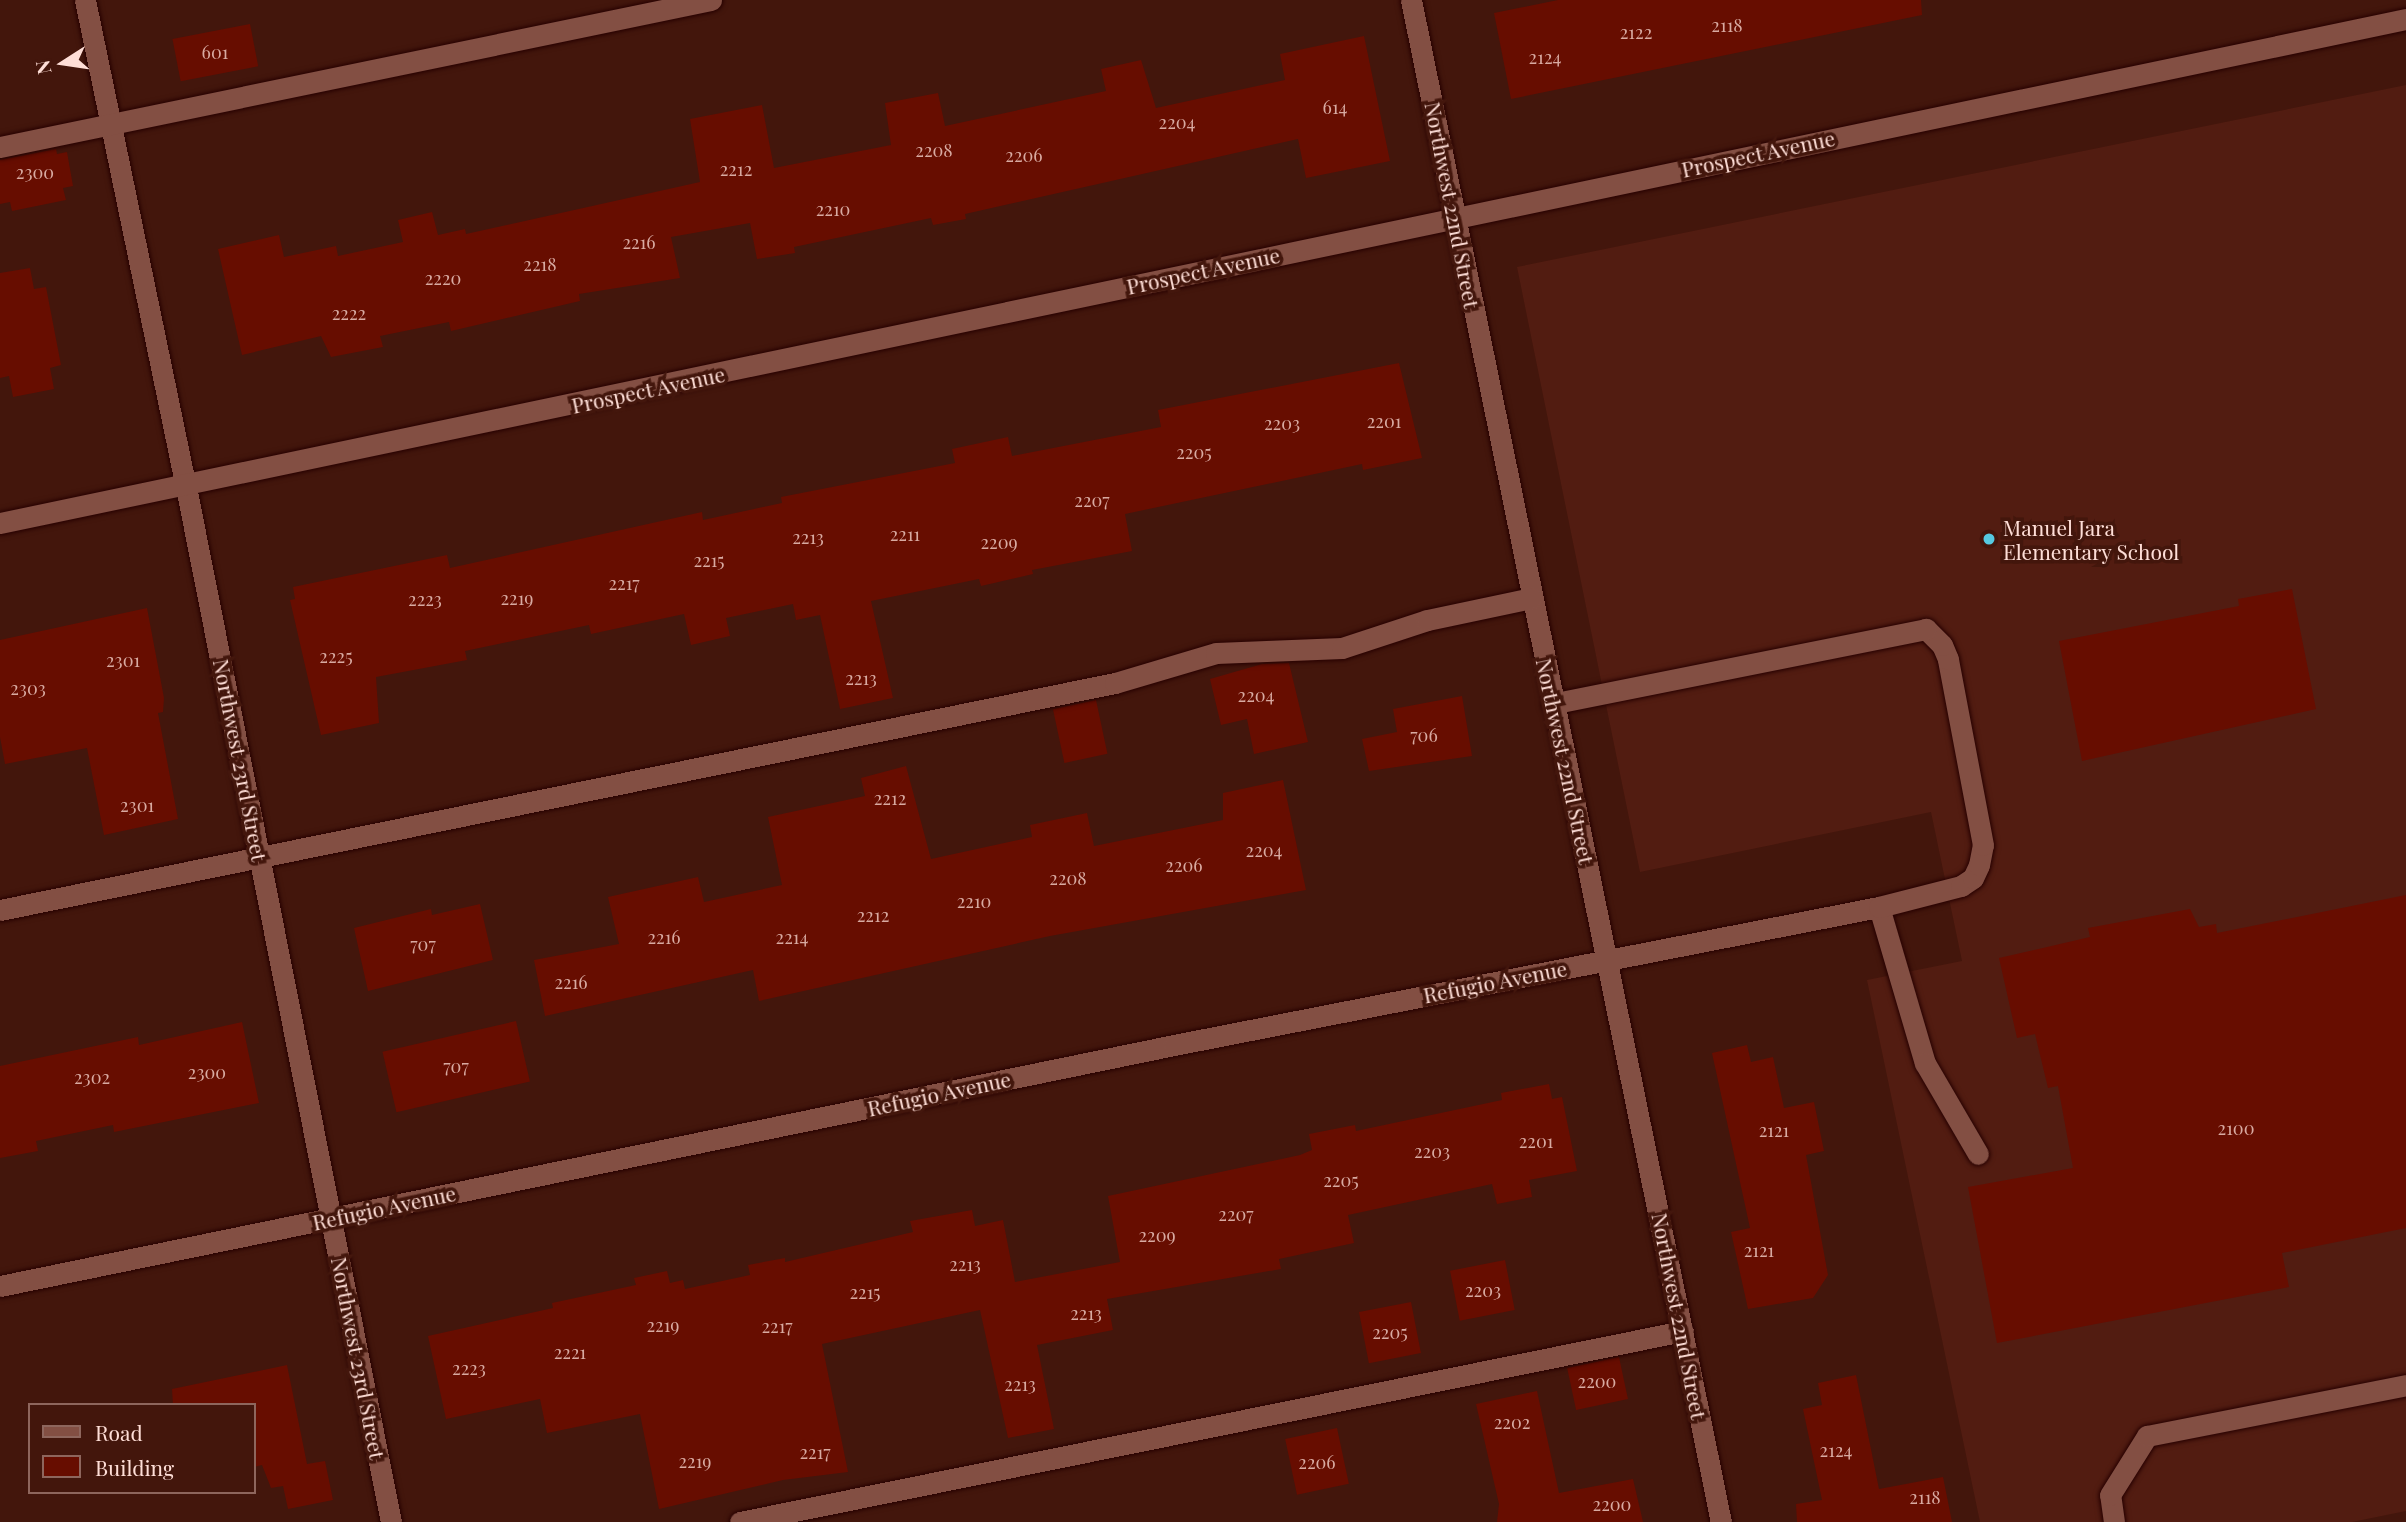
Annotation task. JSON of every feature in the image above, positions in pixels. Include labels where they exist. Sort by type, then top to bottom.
[{"type":"street","name":"Northwest 23rd Street","points":[[85,0],[187,487],[391,1522]]},
{"type":"street","points":[[0,147],[711,0]]},
{"type":"street","name":"Northwest 22nd Street","points":[[1411,0],[1552,705],[1609,959],[1721,1522]]},
{"type":"street","name":"Prospect Avenue","points":[[0,523],[187,487],[1456,216],[2406,19]]},
{"type":"street","points":[[0,910],[1115,683],[1216,653],[1342,648],[1427,620],[1531,598]]},
{"type":"street","name":"Refugio Avenue","points":[[0,1286],[1609,959],[1880,907],[1962,886],[1973,878],[1983,845],[1948,660],[1942,645],[1926,629],[1552,705]]},
{"type":"street","points":[[1880,907],[1925,1063],[1978,1154]]},
{"type":"street","points":[[740,1522],[1683,1331]]},
{"type":"street","points":[[2113,1522],[2110,1495],[2147,1436],[2406,1385]]},
{"type":"shaded area","name":"Manuel Jara Elementary School","points":[[2406,85],[2406,1511],[2352,1522],[1980,1522],[1867,980],[1962,961],[1931,812],[1640,872],[1517,267]]},
{"type":"building","points":[[1558,0],[1921,0],[1922,15],[1511,99],[1494,13]]},
{"type":"building","points":[[250,24],[258,66],[181,81],[172,39]]},
{"type":"building","points":[[1364,36],[1390,161],[1306,178],[1298,139],[965,214],[966,219],[933,225],[931,218],[794,247],[795,253],[757,259],[750,223],[671,237],[680,278],[579,294],[580,301],[451,331],[449,322],[380,336],[383,347],[331,357],[321,336],[242,355],[218,249],[279,235],[284,257],[336,246],[338,256],[403,242],[398,220],[432,212],[438,235],[465,229],[466,234],[700,182],[690,119],[762,105],[774,168],[891,145],[885,103],[938,93],[945,126],[1106,91],[1101,69],[1141,60],[1156,108],[1285,80],[1280,54]]},
{"type":"building","points":[[56,149],[57,154],[67,152],[73,186],[63,188],[66,200],[12,211],[10,202],[0,204],[0,160]]},
{"type":"building","points":[[30,268],[34,289],[46,287],[61,365],[50,368],[54,389],[13,397],[9,376],[0,378],[0,273]]},
{"type":"building","points":[[1399,363],[1422,458],[1363,470],[1362,464],[1125,514],[1132,551],[1032,570],[1033,574],[981,586],[979,579],[871,601],[893,698],[840,709],[820,615],[796,620],[793,604],[726,618],[730,636],[691,645],[684,614],[591,634],[589,625],[465,651],[467,660],[376,677],[379,723],[321,735],[290,600],[295,599],[293,587],[447,555],[450,568],[702,512],[703,520],[782,503],[781,497],[955,463],[952,449],[1008,437],[1012,456],[1161,427],[1158,410]]},
{"type":"building","points":[[2292,589],[2316,709],[2082,761],[2059,641],[2239,606],[2238,599]]},
{"type":"building","points":[[147,608],[164,698],[163,712],[158,713],[178,819],[104,835],[87,748],[5,764],[0,737],[0,640]]},
{"type":"building","points":[[1289,663],[1308,742],[1254,754],[1247,719],[1221,725],[1210,679],[1262,664]]},
{"type":"building","points":[[1462,696],[1472,756],[1369,771],[1362,739],[1397,732],[1393,709]]},
{"type":"building","points":[[1096,700],[1107,754],[1064,763],[1053,709]]},
{"type":"building","points":[[906,766],[931,859],[1032,837],[1030,825],[1087,813],[1094,846],[1223,820],[1223,793],[1283,780],[1306,890],[1050,936],[759,1001],[753,970],[545,1016],[534,960],[619,944],[608,897],[698,877],[704,902],[782,885],[768,817],[865,796],[861,778]]},
{"type":"building","points":[[2406,895],[2406,1228],[2282,1253],[2289,1287],[1997,1343],[1968,1187],[2073,1168],[2058,1086],[2048,1088],[2035,1034],[2017,1038],[1999,958],[2090,937],[2088,928],[2190,909],[2199,927],[2216,924],[2217,933]]},
{"type":"building","points":[[480,904],[493,960],[368,991],[354,928],[431,909],[432,915]]},
{"type":"building","points":[[516,1021],[530,1081],[396,1112],[383,1052]]},
{"type":"building","points":[[242,1022],[259,1103],[114,1132],[113,1125],[36,1141],[38,1151],[0,1158],[0,1066],[138,1037],[139,1045]]},
{"type":"building","points":[[1747,1045],[1751,1062],[1773,1057],[1784,1108],[1814,1102],[1824,1151],[1806,1155],[1828,1275],[1813,1298],[1748,1309],[1731,1232],[1750,1228],[1712,1053]]},
{"type":"building","points":[[1549,1084],[1552,1099],[1562,1097],[1577,1171],[1529,1180],[1532,1197],[1497,1204],[1492,1184],[1348,1215],[1354,1243],[1279,1259],[1281,1269],[1107,1299],[1113,1330],[1037,1345],[1054,1429],[1008,1438],[980,1310],[822,1344],[848,1472],[783,1480],[659,1509],[640,1414],[547,1433],[540,1399],[446,1419],[428,1336],[553,1308],[552,1303],[636,1285],[634,1278],[667,1271],[670,1283],[683,1280],[685,1289],[750,1275],[748,1265],[785,1258],[785,1262],[913,1232],[910,1221],[972,1210],[975,1226],[1003,1220],[1015,1282],[1120,1262],[1108,1196],[1300,1155],[1312,1150],[1309,1134],[1355,1125],[1356,1131],[1502,1100],[1501,1093]]},
{"type":"building","points":[[1505,1260],[1515,1310],[1460,1321],[1450,1271]]},
{"type":"building","points":[[1411,1302],[1421,1353],[1369,1363],[1359,1312]]},
{"type":"building","points":[[1619,1357],[1628,1399],[1576,1410],[1567,1368]]},
{"type":"building","points":[[287,1365],[307,1464],[325,1461],[333,1500],[288,1509],[283,1486],[271,1488],[262,1465],[256,1466],[256,1403],[173,1403],[172,1389]]},
{"type":"building","points":[[1856,1375],[1879,1489],[1943,1477],[1952,1522],[1797,1522],[1796,1504],[1822,1500],[1803,1409],[1822,1405],[1818,1383]]},
{"type":"building","points":[[1537,1391],[1559,1493],[1633,1479],[1643,1522],[1497,1522],[1499,1504],[1476,1404]]},
{"type":"building","points":[[1337,1428],[1349,1484],[1297,1495],[1285,1439]]},
{"type":"place","name":"Manuel Jara Elementary School","points":[[1989,539]]}]
